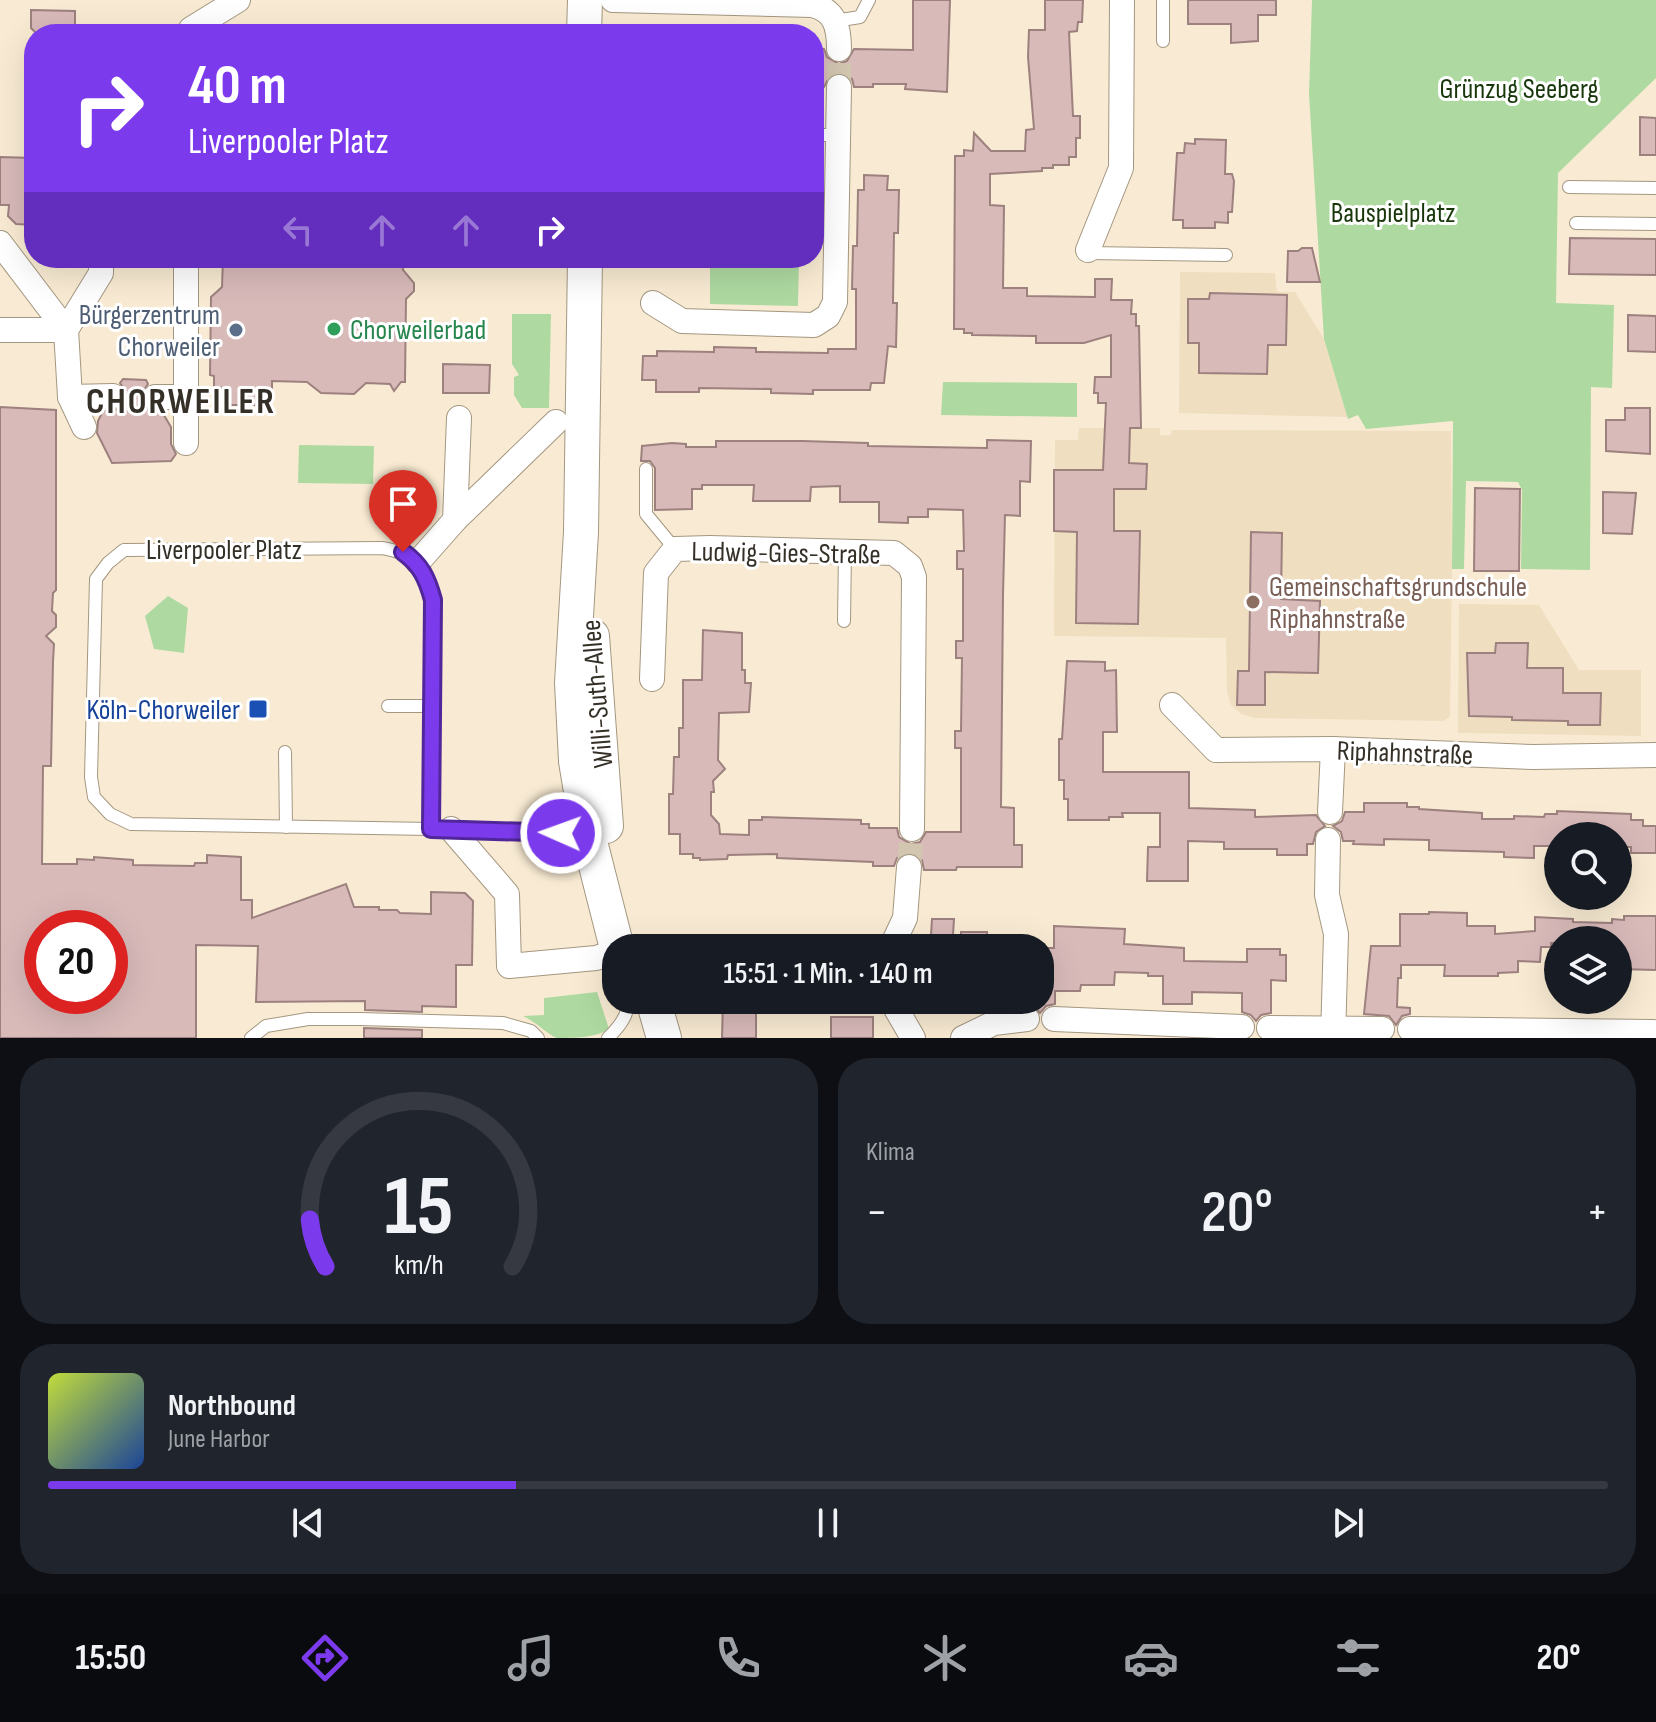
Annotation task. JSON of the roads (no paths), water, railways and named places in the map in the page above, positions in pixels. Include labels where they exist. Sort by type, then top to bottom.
[{"type":"street","points":[[203,24],[238,0]]},
{"type":"street","points":[[584,24],[585,0]]},
{"type":"street","points":[[613,0],[822,7],[839,30],[839,49]]},
{"type":"street","points":[[1088,251],[1121,168],[1122,0]]},
{"type":"street","points":[[653,303],[682,321],[814,325],[828,316],[835,302],[826,135],[839,87]]},
{"type":"street","points":[[0,243],[66,330],[70,397],[84,427]]},
{"type":"street","points":[[66,330],[101,273],[101,268]]},
{"type":"street","points":[[186,268],[186,443]]},
{"type":"street","name":"Willi-Suth-Allee","points":[[585,268],[581,532],[599,709],[597,834],[613,934]]},
{"type":"street","points":[[0,330],[66,330]]},
{"type":"street","points":[[70,397],[113,396]]},
{"type":"street","points":[[155,397],[186,397]]},
{"type":"street","points":[[455,520],[459,418]]},
{"type":"street","points":[[418,562],[455,520],[556,422]]},
{"type":"street","name":"Ludwig-Gies-Straße","points":[[652,679],[656,573],[675,549],[894,553],[910,566],[914,577],[912,829]]},
{"type":"street","name":"Riphahnstraße","points":[[1172,705],[1216,750],[1333,749],[1533,757],[1656,755]]},
{"type":"street","points":[[1330,812],[1333,749]]},
{"type":"street","points":[[441,829],[507,894],[509,966],[602,956]]},
{"type":"street","name":"Willi-Suth-Allee","points":[[597,834],[630,934]]},
{"type":"street","points":[[1328,840],[1327,895],[1336,934],[1333,1034]]},
{"type":"street","points":[[898,934],[905,918],[909,867]]},
{"type":"street","points":[[635,1014],[643,1038]]},
{"type":"street","points":[[657,1014],[664,1038]]},
{"type":"street","points":[[899,1014],[913,1038]]},
{"type":"street","points":[[963,1038],[994,1023],[1027,1019]]},
{"type":"street","points":[[1054,1019],[1201,1032],[1242,1027]]},
{"type":"street","points":[[1269,1028],[1333,1034],[1382,1029]]},
{"type":"street","points":[[1410,1029],[1653,1032]]},
{"type":"lane","points":[[835,21],[860,17],[869,0]]},
{"type":"lane","points":[[1163,0],[1163,41]]},
{"type":"lane","points":[[1569,187],[1656,188]]},
{"type":"lane","points":[[1576,223],[1656,224]]},
{"type":"lane","points":[[1088,251],[1226,255]]},
{"type":"lane","points":[[646,469],[646,514],[675,549]]},
{"type":"lane","name":"Liverpooler Platz","points":[[418,562],[403,552],[382,548],[124,550],[108,563],[96,579],[91,777],[94,797],[110,814],[131,824],[597,834]]},
{"type":"lane","points":[[844,621],[845,552]]},
{"type":"lane","points":[[418,562],[428,580],[433,600],[432,706],[441,829]]},
{"type":"lane","points":[[388,706],[432,706]]},
{"type":"lane","points":[[285,752],[286,827]]},
{"type":"lane","points":[[608,1038],[625,1014]]},
{"type":"lane","points":[[251,1038],[266,1026],[308,1019],[360,1019],[503,1023],[531,1031],[538,1038]]},
{"type":"tunnel","points":[[839,49],[839,87]]},
{"type":"tunnel","points":[[909,867],[912,829]]},
{"type":"place","name":"Chorweilerbad","points":[[334,329]]},
{"type":"place","name":"Bürgerzentrum Chorweiler","points":[[236,330]]},
{"type":"place","name":"Gemeinschaftsgrundschule Riphahnstraße","points":[[1253,602]]},
{"type":"place","name":"Köln-Chorweiler","points":[[258,709]]},
{"type":"district","name":"CHORWEILER","points":[[181,400]]},
{"type":"park label","name":"Grünzug Seeberg","points":[[1519,88]]},
{"type":"park label","name":"Bauspielplatz","points":[[1393,212]]}]
